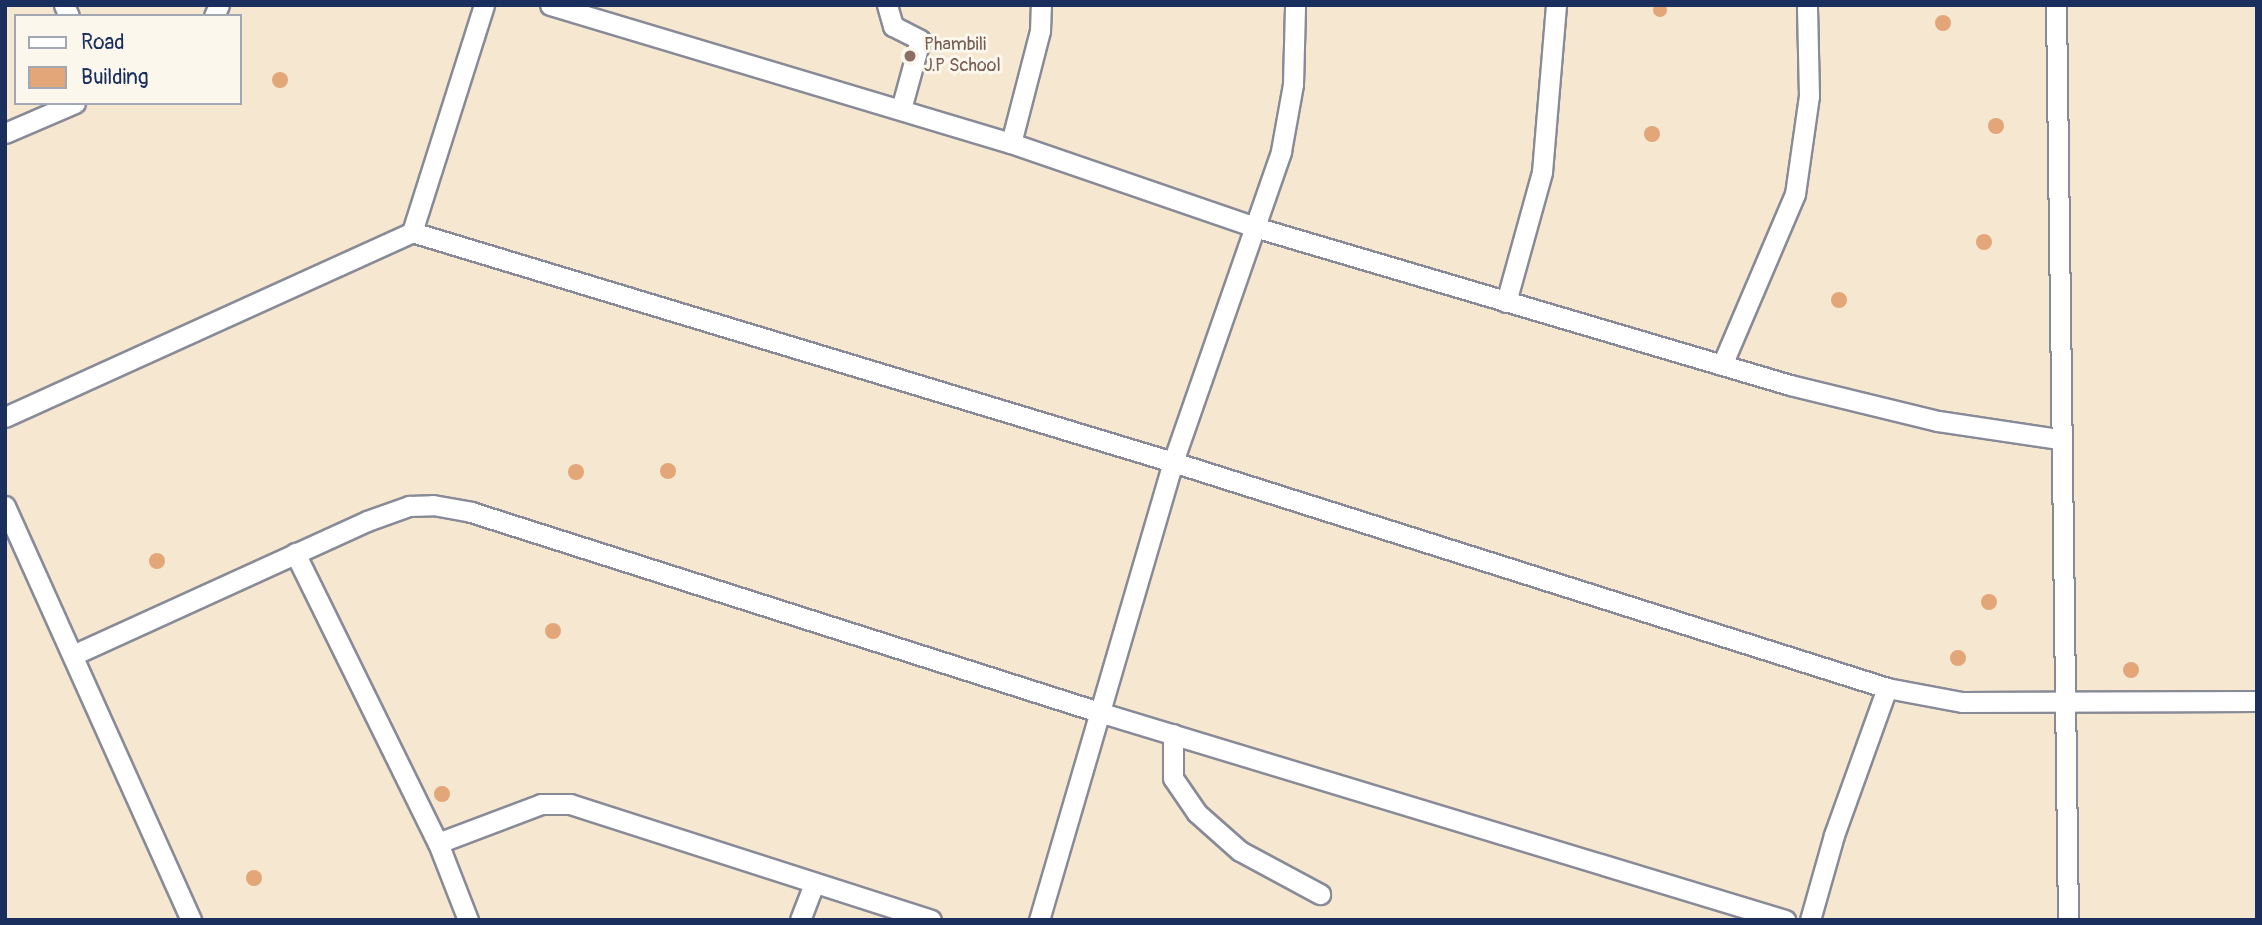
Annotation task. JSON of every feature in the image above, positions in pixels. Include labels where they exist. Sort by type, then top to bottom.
[{"type":"street","points":[[412,232],[484,5]]},
{"type":"street","points":[[550,5],[1011,143],[1258,228],[1722,365],[1865,406],[2058,439]]},
{"type":"street","points":[[887,5],[893,26],[920,40],[901,110]]},
{"type":"street","points":[[1011,143],[1040,30],[1041,5]]},
{"type":"street","points":[[1039,920],[1102,713],[1173,462],[1258,228],[1281,151],[1293,84],[1295,5]]},
{"type":"street","points":[[1506,302],[1542,172],[1556,5]]},
{"type":"street","points":[[1722,365],[1795,194],[1809,96],[1807,5]]},
{"type":"street","points":[[2056,5],[2058,439],[2066,702],[2068,920]]},
{"type":"street","points":[[5,133],[70,105]]},
{"type":"street","points":[[5,416],[412,232],[1173,462],[1887,688],[1962,702],[2257,701]]},
{"type":"street","points":[[5,506],[191,920]]},
{"type":"street","points":[[73,655],[295,553],[409,506],[471,512],[1102,713],[1785,920]]},
{"type":"street","points":[[295,553],[438,843],[468,920]]},
{"type":"street","points":[[1810,920],[1834,835],[1887,688]]},
{"type":"street","points":[[1173,734],[1173,778],[1197,813],[1240,851],[1320,894]]},
{"type":"street","points":[[438,843],[541,804],[570,804],[931,920]]},
{"type":"street","points":[[800,920],[814,884]]},
{"type":"building","points":[[1660,3],[1665,5],[1665,15],[1660,17],[1655,15],[1653,10],[1655,5]]},
{"type":"building","points":[[1943,15],[1949,17],[1949,29],[1943,31],[1937,29],[1935,23],[1937,17]]},
{"type":"building","points":[[280,72],[286,74],[286,86],[280,88],[274,86],[272,80],[274,74]]},
{"type":"building","points":[[1996,118],[2002,120],[2002,132],[1996,134],[1990,132],[1988,126],[1990,120]]},
{"type":"building","points":[[1652,126],[1658,128],[1658,140],[1652,142],[1646,140],[1644,134],[1646,128]]},
{"type":"building","points":[[1984,234],[1990,236],[1990,248],[1984,250],[1978,248],[1976,242],[1978,236]]},
{"type":"building","points":[[1839,292],[1845,294],[1845,306],[1839,308],[1833,306],[1831,300],[1833,294]]},
{"type":"building","points":[[668,463],[674,465],[674,477],[668,479],[662,477],[660,471],[662,465]]},
{"type":"building","points":[[576,464],[582,466],[582,478],[576,480],[570,478],[568,472],[570,466]]},
{"type":"building","points":[[157,553],[163,555],[163,567],[157,569],[151,567],[149,561],[151,555]]},
{"type":"building","points":[[1989,594],[1995,596],[1995,608],[1989,610],[1983,608],[1981,602],[1983,596]]},
{"type":"building","points":[[553,623],[559,625],[559,637],[553,639],[547,637],[545,631],[547,625]]},
{"type":"building","points":[[1958,650],[1964,652],[1964,664],[1958,666],[1952,664],[1950,658],[1952,652]]},
{"type":"building","points":[[2131,662],[2137,664],[2137,676],[2131,678],[2125,676],[2123,670],[2125,664]]},
{"type":"building","points":[[442,786],[448,788],[448,800],[442,802],[436,800],[434,794],[436,788]]},
{"type":"building","points":[[254,870],[260,872],[260,884],[254,886],[248,884],[246,878],[248,872]]},
{"type":"place","name":"Phambili J.P School","points":[[910,56]]}]
